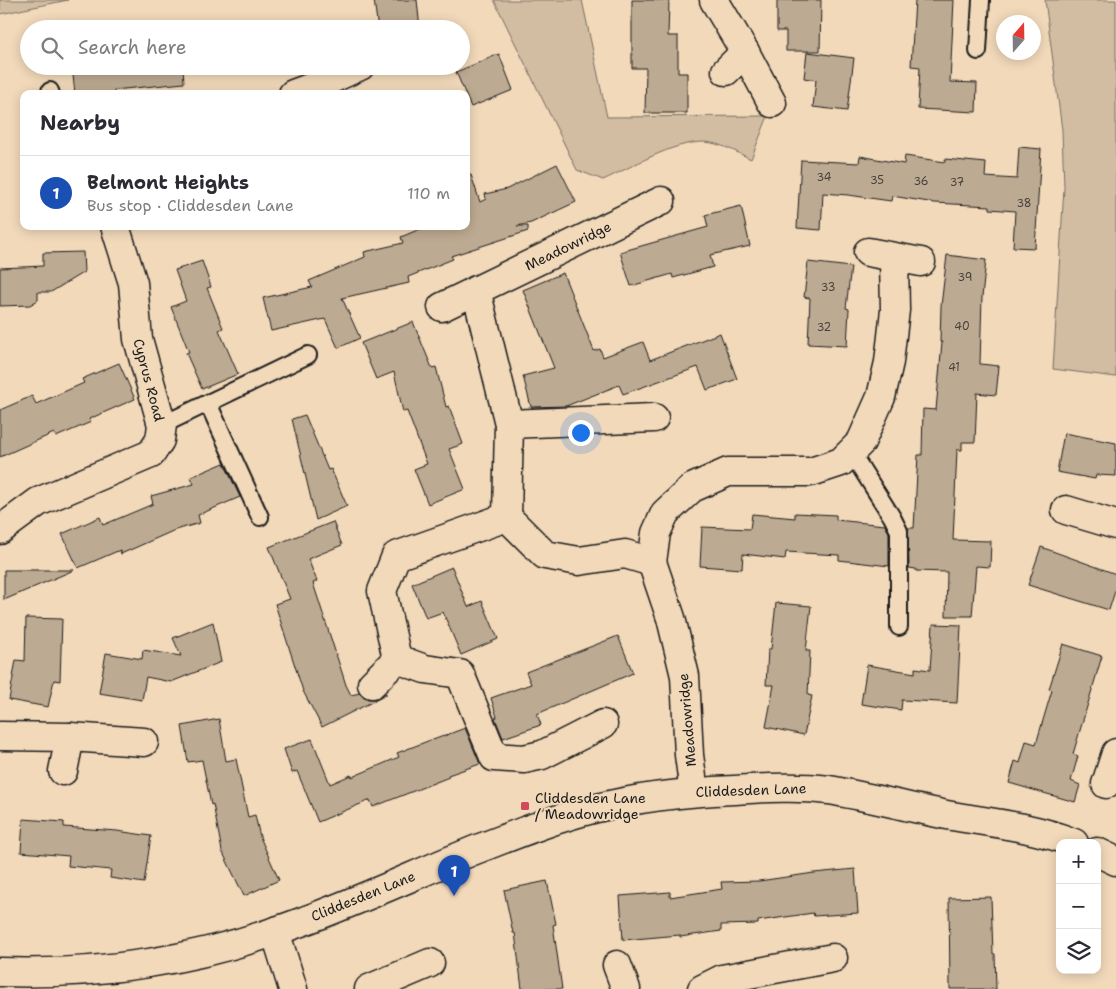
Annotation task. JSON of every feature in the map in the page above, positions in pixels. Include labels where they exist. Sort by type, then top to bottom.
[{"type":"street","points":[[714,0],[772,103]]},
{"type":"street","points":[[726,71],[745,52]]},
{"type":"street","points":[[311,90],[342,75]]},
{"type":"street","name":"Meadowridge","points":[[442,307],[661,201]]},
{"type":"street","name":"Cyprus Road","points":[[0,530],[38,502],[151,454],[160,440],[162,424],[138,339],[133,283],[116,230]]},
{"type":"street","points":[[868,252],[921,262]]},
{"type":"street","name":"Meadowridge","points":[[694,792],[689,756],[685,676],[671,618],[652,562],[656,533],[665,513],[692,488],[728,472],[811,472],[841,462],[861,442],[882,397],[890,362],[895,310],[894,258]]},
{"type":"street","points":[[476,290],[509,424],[507,517],[545,555],[579,561],[625,554],[652,562]]},
{"type":"street","points":[[509,424],[654,418]]},
{"type":"street","points":[[1066,510],[1116,525]]},
{"type":"street","points":[[396,660],[382,591],[396,556],[507,517]]},
{"type":"street","points":[[372,684],[396,660]]},
{"type":"street","points":[[396,660],[425,669],[460,674],[494,757],[524,759],[542,755],[603,724]]},
{"type":"street","points":[[0,736],[70,737],[144,742]]},
{"type":"street","points":[[63,771],[70,737]]},
{"type":"street","points":[[1106,784],[1116,753]]},
{"type":"street","name":"Cliddesden Lane","points":[[0,972],[98,970],[160,962],[211,950],[275,931],[347,904],[525,830],[593,809],[644,798],[694,792],[809,788],[829,790],[952,816],[1023,827],[1064,839]]},
{"type":"street","points":[[1101,854],[1116,861]]},
{"type":"street","points":[[275,931],[294,989]]},
{"type":"street","points":[[702,989],[722,980],[833,958]]},
{"type":"street","points":[[369,989],[430,963]]},
{"type":"lane","points":[[978,51],[981,0]]},
{"type":"lane","points":[[162,424],[308,356]]},
{"type":"lane","points":[[208,403],[260,517]]},
{"type":"lane","points":[[851,452],[899,530],[899,627]]},
{"type":"shaded area","points":[[0,0],[68,0],[0,14]]},
{"type":"shaded area","points":[[494,0],[582,0],[607,117],[768,116],[751,159],[722,146],[704,142],[679,146],[639,162],[603,180],[577,170]]},
{"type":"shaded area","points":[[1045,0],[1116,0],[1116,377],[1053,369],[1064,188],[1062,130]]},
{"type":"building","points":[[374,0],[417,0],[419,20],[377,20]]},
{"type":"building","points":[[632,0],[669,0],[668,36],[678,36],[678,73],[687,73],[687,113],[645,113],[646,68],[632,68]]},
{"type":"building","points":[[777,0],[821,0],[820,51],[786,51],[786,31],[777,31]]},
{"type":"building","points":[[915,0],[954,0],[950,82],[977,83],[976,112],[918,109],[920,67],[911,66]]},
{"type":"building","points":[[807,52],[854,58],[847,111],[813,107],[816,80],[804,78]]},
{"type":"building","points":[[499,54],[513,90],[471,107],[470,90],[464,90],[457,75],[470,75],[470,66]]},
{"type":"building","points":[[73,75],[184,75],[184,83],[114,90],[75,90]]},
{"type":"building","points":[[1019,147],[1041,149],[1035,248],[1013,247],[1015,211],[990,209],[990,206],[935,203],[892,196],[891,201],[823,193],[821,230],[797,228],[801,160],[859,163],[860,156],[904,164],[905,156],[945,162],[945,159],[986,163],[985,177],[1017,179]]},
{"type":"building","points":[[557,164],[576,202],[531,223],[517,226],[528,226],[528,231],[451,256],[453,259],[408,277],[409,283],[342,298],[360,338],[338,348],[325,319],[271,331],[263,298],[312,287],[309,281],[365,257],[364,252],[403,243],[401,237],[418,230],[470,230],[470,175],[480,202],[486,199],[485,194],[507,189]]},
{"type":"building","points":[[741,206],[750,246],[710,255],[713,267],[673,278],[672,274],[631,286],[620,252],[708,227],[705,215]]},
{"type":"building","points":[[83,252],[84,272],[51,292],[38,292],[38,300],[30,305],[0,306],[0,268],[43,266],[43,253]]},
{"type":"building","points":[[947,255],[986,260],[982,297],[980,364],[999,366],[996,395],[977,393],[975,442],[962,442],[962,450],[957,450],[953,540],[991,541],[990,567],[976,566],[972,616],[946,616],[947,572],[916,571],[916,569],[909,568],[908,528],[914,528],[918,455],[922,455],[923,409],[936,410],[942,342],[940,342],[941,306]]},
{"type":"building","points":[[202,261],[211,287],[207,288],[223,328],[219,330],[238,374],[202,389],[186,353],[189,352],[171,307],[186,301],[175,270]]},
{"type":"building","points":[[808,262],[851,267],[846,308],[849,309],[847,346],[808,344],[810,298],[804,297]]},
{"type":"building","points":[[563,273],[594,351],[600,349],[603,357],[643,342],[650,360],[720,333],[737,379],[707,390],[698,367],[623,394],[619,385],[566,406],[531,407],[523,376],[554,368],[523,290]]},
{"type":"building","points":[[413,322],[432,368],[436,367],[446,407],[449,406],[463,444],[449,449],[465,489],[428,504],[414,469],[427,464],[407,411],[403,412],[394,372],[376,379],[361,343]]},
{"type":"building","points":[[119,363],[135,399],[89,419],[91,422],[56,437],[54,433],[0,457],[0,410],[32,396],[36,404],[84,383],[82,379]]},
{"type":"building","points":[[305,415],[328,470],[331,469],[347,506],[316,520],[292,419]]},
{"type":"building","points":[[1064,433],[1116,443],[1116,476],[1096,475],[1095,479],[1057,472]]},
{"type":"building","points":[[224,463],[240,497],[198,515],[200,523],[175,530],[121,554],[120,550],[78,568],[62,534],[100,517],[103,525],[153,504],[151,496],[194,484],[191,477]]},
{"type":"building","points":[[795,513],[836,515],[836,520],[885,525],[889,533],[889,566],[839,560],[839,555],[786,552],[785,559],[743,554],[742,569],[700,566],[702,527],[750,529],[752,514],[795,518]]},
{"type":"building","points":[[333,522],[342,545],[308,559],[317,581],[313,583],[346,685],[351,695],[360,693],[368,699],[376,699],[386,693],[386,695],[322,727],[303,691],[275,604],[290,599],[269,547]]},
{"type":"building","points":[[1041,547],[1116,574],[1116,588],[1109,610],[1028,585]]},
{"type":"building","points":[[452,567],[468,607],[482,601],[498,639],[461,655],[443,612],[426,618],[412,584]]},
{"type":"building","points":[[4,570],[74,570],[4,600]]},
{"type":"building","points":[[776,603],[811,606],[806,651],[810,651],[808,695],[812,696],[804,735],[766,727],[774,685],[766,685],[768,649],[771,649]]},
{"type":"building","points":[[26,618],[62,619],[60,681],[54,680],[48,707],[9,700],[16,660],[25,661]]},
{"type":"building","points":[[213,622],[221,662],[171,682],[146,677],[142,700],[99,693],[106,653],[142,659],[143,650],[181,656],[173,638]]},
{"type":"building","points":[[933,624],[961,625],[957,703],[902,700],[901,710],[861,704],[867,665],[915,673],[915,668],[930,670]]},
{"type":"building","points":[[618,636],[633,673],[537,714],[541,725],[503,738],[495,718],[497,717],[491,698],[531,684],[526,672]]},
{"type":"building","points":[[1063,644],[1102,656],[1073,754],[1078,756],[1071,781],[1080,785],[1075,802],[1009,783],[1015,761],[1020,763],[1026,741],[1036,744],[1052,690],[1049,689]]},
{"type":"building","points":[[219,719],[226,761],[236,759],[248,817],[255,815],[260,837],[279,880],[244,896],[222,851],[202,760],[188,762],[182,726]]},
{"type":"building","points":[[465,728],[480,764],[448,775],[449,777],[373,807],[370,800],[318,822],[297,771],[292,773],[284,749],[312,739],[330,784],[399,757],[397,753]]},
{"type":"building","points":[[23,819],[64,822],[64,827],[151,836],[144,883],[110,878],[111,870],[68,866],[69,856],[21,852]]},
{"type":"building","points":[[855,869],[858,913],[814,916],[813,913],[758,921],[758,924],[721,925],[721,931],[680,937],[680,935],[623,940],[620,896],[670,892],[670,897],[722,889],[721,882],[759,881]]},
{"type":"building","points":[[547,881],[556,924],[553,925],[562,989],[522,989],[515,933],[513,933],[504,890]]},
{"type":"building","points":[[991,897],[996,989],[950,989],[949,898]]},
{"type":"place","name":"Cliddesden Lane / Meadowridge","points":[[525,806]]},
{"type":"place","name":"Belmont Heights","points":[[454,896]]}]
